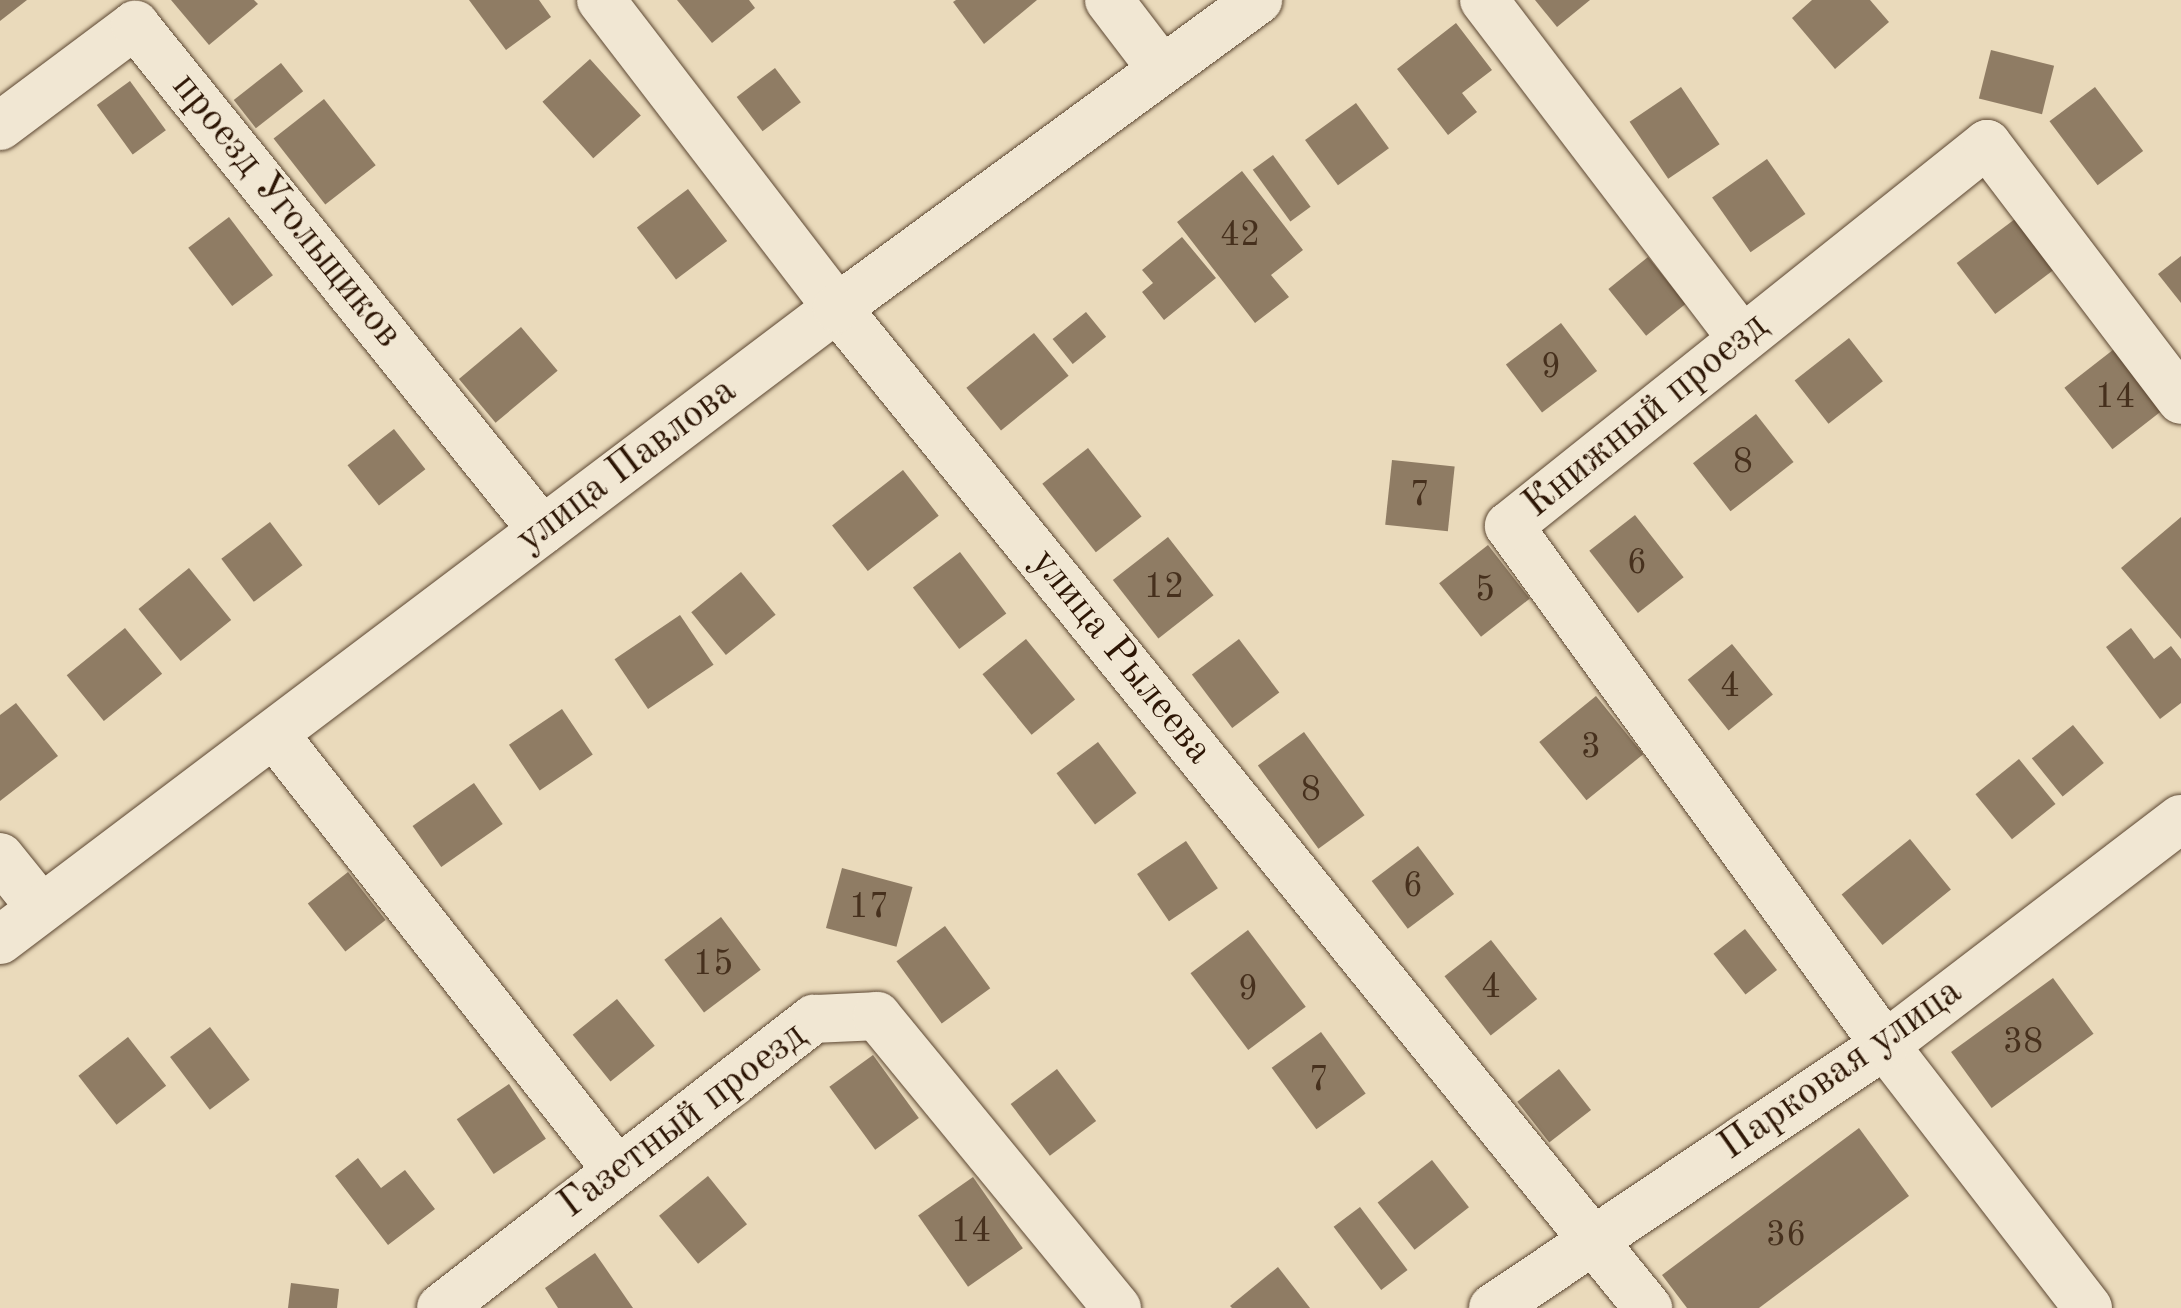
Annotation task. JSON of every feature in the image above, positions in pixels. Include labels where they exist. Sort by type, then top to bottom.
[{"type":"street","name":"улица Рылеева","points":[[601,0],[837,308],[1648,1308]]},
{"type":"street","points":[[1109,0],[1160,67]]},
{"type":"street","name":"улица Павлова","points":[[0,940],[837,308],[1160,67],[1258,0]]},
{"type":"street","points":[[1484,0],[1742,340]]},
{"type":"street","name":"проезд Угольщиков","points":[[0,126],[136,25],[542,530]]},
{"type":"street","name":"Книжный проезд","points":[[1885,1045],[1508,526],[1987,144],[2181,400]]},
{"type":"street","points":[[274,734],[616,1169]]},
{"type":"street","name":"Парковая улица","points":[[1493,1308],[1885,1045],[2181,820]]},
{"type":"street","points":[[0,857],[41,908]]},
{"type":"street","name":"Газетный проезд","points":[[441,1308],[616,1169],[814,1020],[877,1016],[1117,1308]]},
{"type":"street","points":[[1885,1045],[2088,1308]]},
{"type":"building","points":[[0,0],[27,0],[0,21]]},
{"type":"building","points":[[171,0],[254,0],[258,4],[209,45]]},
{"type":"building","points":[[469,0],[539,0],[551,17],[506,50]]},
{"type":"building","points":[[677,0],[749,0],[755,8],[712,43]]},
{"type":"building","points":[[956,0],[1037,0],[984,44],[953,2]]},
{"type":"building","points":[[1535,0],[1590,0],[1557,27]]},
{"type":"building","points":[[1812,0],[1870,0],[1889,22],[1835,69],[1792,18]]},
{"type":"building","points":[[1456,23],[1492,70],[1462,93],[1477,112],[1448,135],[1397,69]]},
{"type":"building","points":[[1991,50],[2054,66],[2042,114],[1979,99]]},
{"type":"building","points":[[590,59],[641,115],[593,158],[542,102]]},
{"type":"building","points":[[281,63],[303,91],[256,128],[234,100]]},
{"type":"building","points":[[775,68],[801,102],[763,131],[737,97]]},
{"type":"building","points":[[130,81],[166,130],[133,154],[97,105]]},
{"type":"building","points":[[1681,87],[1720,144],[1668,179],[1630,122]]},
{"type":"building","points":[[2095,87],[2143,151],[2098,185],[2049,121]]},
{"type":"building","points":[[324,99],[376,165],[325,205],[274,138]]},
{"type":"building","points":[[1356,103],[1389,148],[1338,185],[1305,140]]},
{"type":"building","points":[[1273,155],[1311,207],[1290,221],[1253,170]]},
{"type":"building","points":[[1767,159],[1805,214],[1751,252],[1712,197]]},
{"type":"building","points":[[1242,171],[1303,250],[1271,275],[1289,297],[1255,323],[1177,222]]},
{"type":"building","points":[[688,189],[727,241],[676,279],[637,228]]},
{"type":"building","points":[[229,217],[273,275],[232,306],[188,248]]},
{"type":"building","points":[[2015,219],[2054,270],[1995,314],[1957,263]]},
{"type":"building","points":[[1182,237],[1216,278],[1164,320],[1142,292],[1153,283],[1142,270]]},
{"type":"building","points":[[2181,256],[2181,303],[2158,274]]},
{"type":"building","points":[[1648,257],[1686,304],[1646,336],[1608,289]]},
{"type":"building","points":[[1086,312],[1106,337],[1073,364],[1053,339]]},
{"type":"building","points":[[1561,323],[1597,371],[1542,412],[1506,365]]},
{"type":"building","points":[[521,327],[558,371],[496,423],[459,379]]},
{"type":"building","points":[[1034,333],[1069,376],[1001,430],[966,388]]},
{"type":"building","points":[[1849,338],[1883,381],[1828,424],[1795,380]]},
{"type":"building","points":[[2118,346],[2166,407],[2112,449],[2064,388]]},
{"type":"building","points":[[1756,414],[1794,462],[1731,511],[1693,463]]},
{"type":"building","points":[[394,429],[425,469],[379,506],[348,465]]},
{"type":"building","points":[[1088,448],[1142,517],[1096,552],[1042,484]]},
{"type":"building","points":[[1392,460],[1455,467],[1448,531],[1385,525]]},
{"type":"building","points":[[903,470],[939,516],[868,571],[832,525]]},
{"type":"building","points":[[1635,515],[1684,577],[1638,613],[1589,551]]},
{"type":"building","points":[[2181,517],[2181,639],[2121,568]]},
{"type":"building","points":[[270,522],[302,565],[254,602],[221,559]]},
{"type":"building","points":[[1168,537],[1214,595],[1158,638],[1113,580]]},
{"type":"building","points":[[1488,545],[1530,599],[1481,637],[1439,583]]},
{"type":"building","points":[[960,552],[1006,613],[959,649],[913,588]]},
{"type":"building","points":[[189,568],[231,620],[181,661],[138,609]]},
{"type":"building","points":[[741,572],[776,615],[726,655],[691,612]]},
{"type":"building","points":[[680,615],[714,665],[648,709],[615,659]]},
{"type":"building","points":[[125,628],[162,674],[104,721],[67,675]]},
{"type":"building","points":[[2131,628],[2154,659],[2171,646],[2181,659],[2181,703],[2160,719],[2106,647]]},
{"type":"building","points":[[1026,639],[1075,700],[1032,735],[982,674]]},
{"type":"building","points":[[1239,639],[1279,693],[1232,728],[1192,675]]},
{"type":"building","points":[[1732,644],[1773,695],[1729,730],[1688,680]]},
{"type":"building","points":[[1596,696],[1643,754],[1586,800],[1539,742]]},
{"type":"building","points":[[16,703],[58,756],[0,801],[0,715]]},
{"type":"building","points":[[562,709],[593,755],[540,790],[509,745]]},
{"type":"building","points":[[2073,725],[2104,763],[2063,796],[2032,758]]},
{"type":"building","points":[[1304,732],[1365,815],[1318,849],[1258,766]]},
{"type":"building","points":[[1098,742],[1137,793],[1095,824],[1056,773]]},
{"type":"building","points":[[2019,759],[2056,804],[2012,839],[1975,794]]},
{"type":"building","points":[[474,783],[503,824],[441,867],[413,826]]},
{"type":"building","points":[[1910,839],[1951,890],[1883,945],[1842,894]]},
{"type":"building","points":[[1186,841],[1218,888],[1169,921],[1137,874]]},
{"type":"building","points":[[1418,846],[1454,894],[1408,929],[1372,881]]},
{"type":"building","points":[[842,868],[913,887],[896,947],[826,928]]},
{"type":"building","points":[[348,872],[386,920],[345,951],[308,903]]},
{"type":"building","points":[[721,917],[761,970],[704,1012],[664,960]]},
{"type":"building","points":[[945,926],[990,988],[942,1024],[896,961]]},
{"type":"building","points":[[1745,929],[1777,970],[1745,995],[1713,954]]},
{"type":"building","points":[[1248,930],[1306,1007],[1248,1050],[1190,973]]},
{"type":"building","points":[[1491,940],[1537,999],[1491,1035],[1445,976]]},
{"type":"building","points":[[2053,978],[2094,1034],[1992,1108],[1951,1052]]},
{"type":"building","points":[[617,999],[655,1046],[610,1082],[573,1035]]},
{"type":"building","points":[[210,1027],[250,1080],[210,1110],[170,1057]]},
{"type":"building","points":[[1321,1032],[1366,1093],[1316,1129],[1272,1068]]},
{"type":"building","points":[[128,1037],[166,1086],[117,1125],[78,1076]]},
{"type":"building","points":[[873,1055],[919,1118],[875,1150],[829,1087]]},
{"type":"building","points":[[1057,1069],[1096,1121],[1050,1156],[1011,1104]]},
{"type":"building","points":[[1559,1069],[1591,1110],[1549,1143],[1517,1102]]},
{"type":"building","points":[[509,1084],[546,1139],[494,1174],[457,1119]]},
{"type":"building","points":[[1859,1128],[1909,1196],[1759,1308],[1687,1308],[1662,1275]]},
{"type":"building","points":[[358,1158],[381,1188],[405,1170],[435,1209],[388,1245],[335,1176]]},
{"type":"building","points":[[1432,1160],[1469,1207],[1415,1250],[1378,1202]]},
{"type":"building","points":[[708,1176],[747,1224],[698,1264],[659,1216]]},
{"type":"building","points":[[973,1177],[1023,1248],[968,1287],[918,1215]]},
{"type":"building","points":[[1360,1207],[1408,1270],[1381,1290],[1334,1227]]},
{"type":"building","points":[[595,1253],[633,1308],[558,1308],[545,1288]]},
{"type":"building","points":[[1278,1267],[1310,1308],[1230,1306]]},
{"type":"building","points":[[291,1283],[339,1289],[337,1308],[288,1308]]}]
